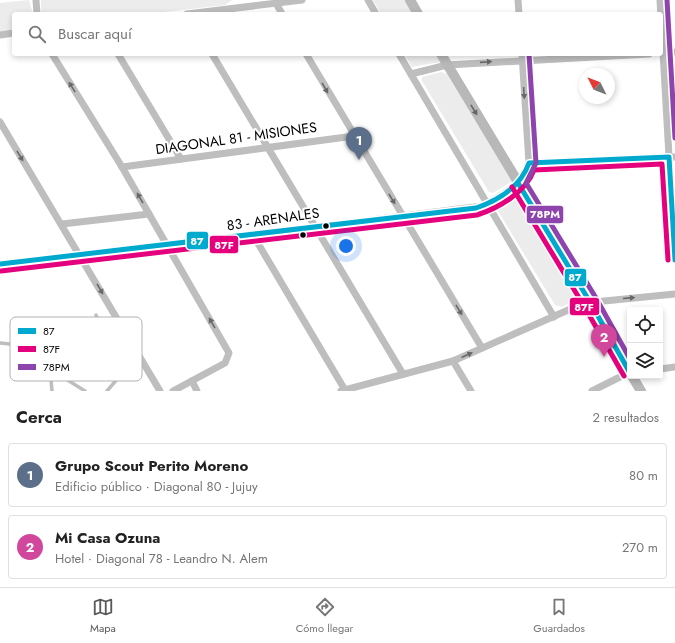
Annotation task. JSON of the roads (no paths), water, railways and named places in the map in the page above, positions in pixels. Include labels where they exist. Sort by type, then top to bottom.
[{"type":"street","points":[[36,0],[37,12]]},
{"type":"street","points":[[236,0],[236,8]]},
{"type":"street","points":[[204,12],[302,0]]},
{"type":"street","points":[[368,0],[375,12]]},
{"type":"street","points":[[410,0],[417,12]]},
{"type":"street","points":[[518,0],[519,12]]},
{"type":"street","points":[[660,0],[660,12]]},
{"type":"street","points":[[276,3],[281,12]]},
{"type":"street","points":[[0,35],[12,33]]},
{"type":"street","points":[[663,53],[675,52]]},
{"type":"street","points":[[53,56],[122,167],[227,350],[229,357],[225,364],[173,391]]},
{"type":"street","points":[[119,56],[181,159]]},
{"type":"street","points":[[213,56],[403,374]]},
{"type":"street","points":[[307,56],[482,348]]},
{"type":"street","points":[[400,56],[554,317]]},
{"type":"street","points":[[442,56],[590,302],[627,367]]},
{"type":"street","points":[[411,74],[447,65],[522,57],[564,56]]},
{"type":"street","points":[[662,56],[672,157],[675,260]]},
{"type":"street","points":[[518,183],[525,173],[529,163],[522,57]]},
{"type":"street","points":[[0,122],[116,317]]},
{"type":"street","name":"DIAGONAL 81 - MISIONES","points":[[122,167],[354,136]]},
{"type":"street","points":[[529,163],[672,157]]},
{"type":"street","name":"83 - ARENALES","points":[[0,264],[168,246],[476,208],[488,203],[518,183]]},
{"type":"street","points":[[62,224],[149,214]]},
{"type":"street","points":[[253,235],[343,390],[453,361],[590,302],[675,294]]},
{"type":"street","points":[[142,360],[160,391]]},
{"type":"street","points":[[453,361],[471,391]]},
{"type":"street","points":[[663,369],[675,367]]},
{"type":"street","points":[[592,391],[627,374]]},
{"type":"street","points":[[634,379],[640,391]]},
{"type":"street","points":[[192,382],[197,391]]},
{"type":"lane","points":[[0,343],[10,344]]},
{"type":"lane","points":[[51,381],[52,391]]},
{"type":"lane","points":[[68,381],[85,391]]},
{"type":"lane","points":[[107,391],[116,381]]},
{"type":"place","name":"Grupo Scout Perito Moreno","points":[[359,160]]},
{"type":"place","name":"Mi Casa Ozuna","points":[[604,357]]}]
